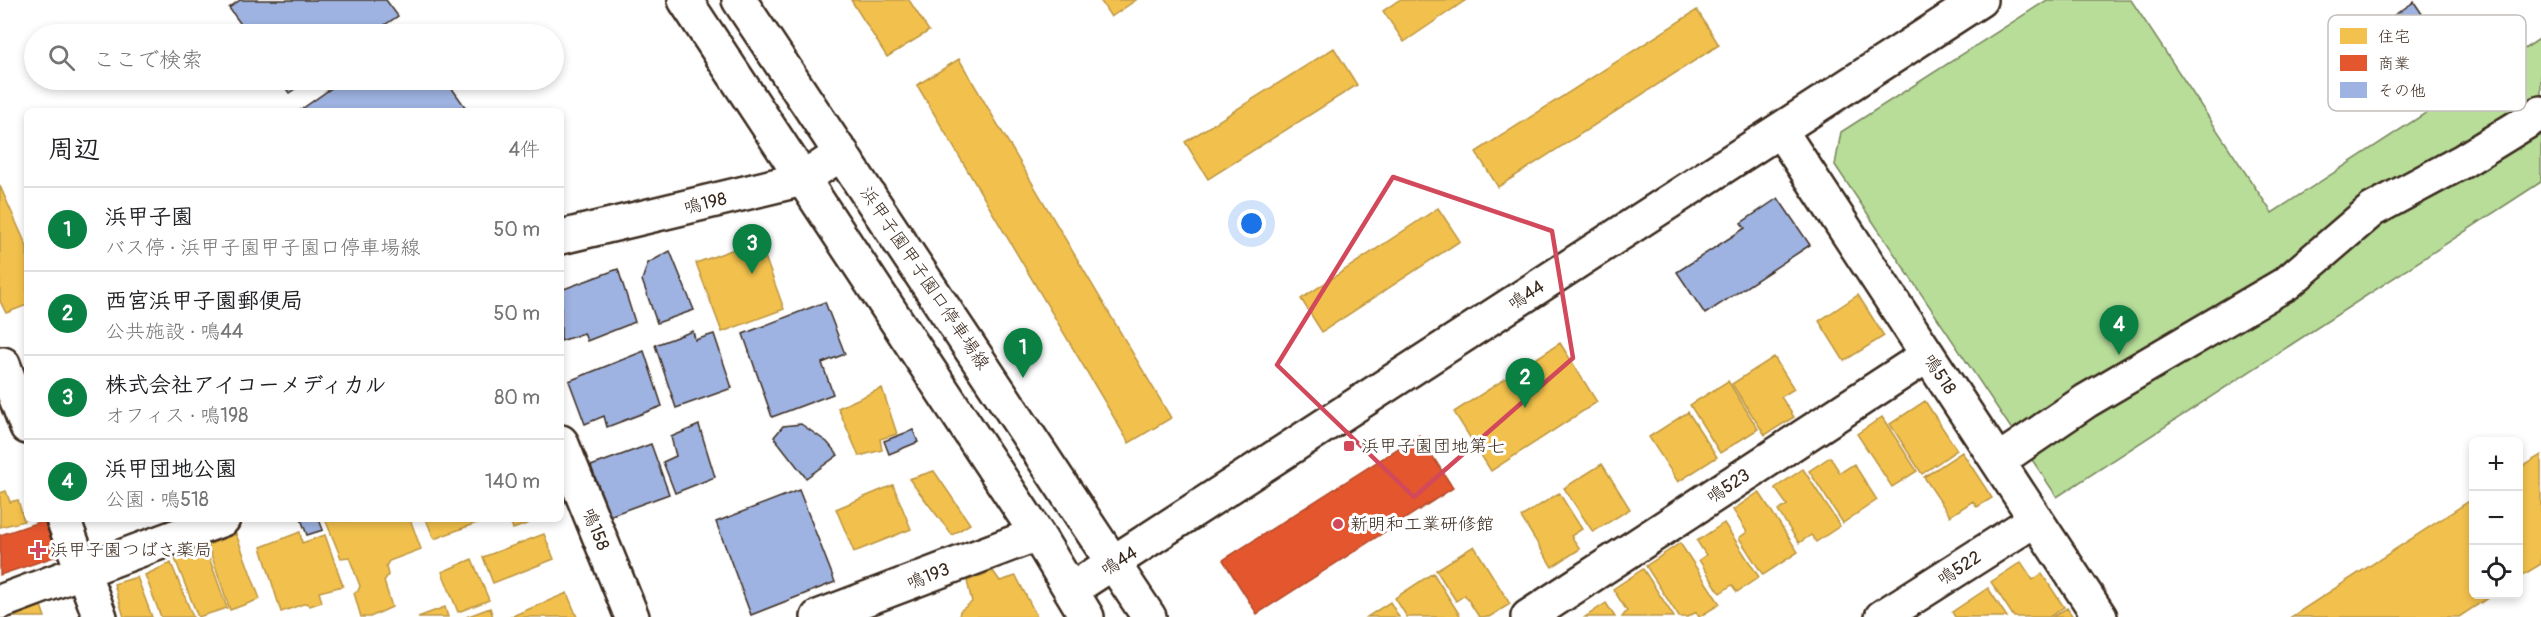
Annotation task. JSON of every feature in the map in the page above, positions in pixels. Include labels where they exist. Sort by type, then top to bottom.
[{"type":"street","points":[[685,0],[1037,534],[1079,604]]},
{"type":"street","name":"浜甲子園甲子園口停車場線","points":[[739,0],[1149,617]]},
{"type":"street","name":"鳴44","points":[[1079,604],[1114,564],[1980,0]]},
{"type":"street","points":[[1998,461],[2086,401],[2287,283],[2372,210],[2463,160],[2541,113]]},
{"type":"street","name":"鳴518","points":[[1780,130],[2100,617]]},
{"type":"street","name":"鳴198","points":[[564,236],[803,179],[842,153]]},
{"type":"street","name":"鳴523","points":[[1528,617],[1928,355]]},
{"type":"street","points":[[10,362],[24,416]]},
{"type":"street","name":"鳴158","points":[[564,449],[632,617]]},
{"type":"street","name":"鳴522","points":[[1882,617],[2036,519]]},
{"type":"street","points":[[64,522],[100,617]]},
{"type":"street","points":[[0,602],[215,522]]},
{"type":"street","name":"鳴193","points":[[818,617],[1037,534]]},
{"type":"highlighted area","points":[[1393,177],[1552,231],[1573,358],[1414,497],[1277,365]]},
{"type":"green space","points":[[2047,0],[2131,0],[2272,213],[2429,111],[2526,111],[2526,48],[2541,38],[2541,182],[2057,497],[1835,165],[1841,132]]},
{"type":"building: 住宅","points":[[851,0],[909,0],[929,31],[887,57]]},
{"type":"building: 住宅","points":[[1100,0],[1136,0],[1111,17]]},
{"type":"building: 住宅","points":[[1399,0],[1466,0],[1404,42],[1383,11]]},
{"type":"building: 住宅","points":[[1697,10],[1719,45],[1498,187],[1476,152]]},
{"type":"building: 住宅","points":[[1334,48],[1357,85],[1208,179],[1185,142]]},
{"type":"building: 住宅","points":[[959,59],[1171,418],[1129,443],[917,85]]},
{"type":"building: 住宅","points":[[0,186],[24,240],[24,306],[6,313],[0,301]]},
{"type":"building: 住宅","points":[[1438,208],[1460,241],[1322,332],[1301,299]]},
{"type":"building: 住宅","points":[[759,240],[784,309],[722,332],[696,263]]},
{"type":"building: 住宅","points":[[1858,295],[1884,336],[1844,361],[1819,321]]},
{"type":"building: 住宅","points":[[1560,343],[1597,402],[1491,471],[1454,412]]},
{"type":"building: 住宅","points":[[1774,357],[1794,389],[1781,397],[1794,417],[1765,435],[1732,384]]},
{"type":"building: 住宅","points":[[1728,381],[1758,429],[1720,453],[1690,405]]},
{"type":"building: 住宅","points":[[882,388],[897,434],[880,439],[882,450],[859,456],[838,408]]},
{"type":"building: 住宅","points":[[1925,401],[1957,450],[1922,474],[1890,424]]},
{"type":"building: 住宅","points":[[1688,412],[1717,457],[1678,482],[1649,437]]},
{"type":"building: 住宅","points":[[1882,417],[1917,471],[1892,487],[1857,434]]},
{"type":"building: 住宅","points":[[1962,452],[1992,498],[1977,507],[1973,501],[1950,516],[1924,477]]},
{"type":"building: 住宅","points":[[2541,455],[2541,564],[2523,575],[2523,491],[2523,466]]},
{"type":"building: 住宅","points":[[1830,457],[1840,473],[1854,464],[1877,500],[1843,523],[1809,471]]},
{"type":"building: 住宅","points":[[1602,464],[1630,509],[1593,532],[1564,488]]},
{"type":"building: 住宅","points":[[1803,469],[1840,526],[1816,542],[1811,535],[1799,543],[1778,511],[1787,505],[1775,488]]},
{"type":"building: 住宅","points":[[934,471],[970,524],[952,535],[909,479]]},
{"type":"building: 住宅","points":[[893,485],[911,529],[854,552],[836,509]]},
{"type":"building: 住宅","points":[[6,491],[10,502],[18,500],[24,521],[0,527],[0,493]]},
{"type":"building: 住宅","points":[[1759,492],[1798,552],[1763,575],[1739,538],[1747,532],[1733,510]]},
{"type":"building: 住宅","points":[[1559,493],[1582,529],[1571,536],[1580,549],[1552,567],[1521,517]]},
{"type":"building: 住宅","points":[[2469,501],[2469,599],[2486,599],[2459,617],[2291,617]]},
{"type":"building: 住宅","points":[[326,522],[411,522],[421,549],[389,561],[386,566],[388,575],[384,581],[392,607],[370,617],[361,617],[354,593],[360,586],[349,557],[341,558]]},
{"type":"building: 住宅","points":[[427,522],[479,522],[434,539]]},
{"type":"building: 住宅","points":[[511,522],[532,522],[513,529]]},
{"type":"building: 住宅","points":[[1724,523],[1759,577],[1737,592],[1732,585],[1720,593],[1699,560],[1706,555],[1697,541]]},
{"type":"building: 住宅","points":[[300,532],[302,543],[325,535],[343,586],[319,592],[322,602],[310,606],[306,603],[281,612],[261,547]]},
{"type":"building: 住宅","points":[[236,534],[260,599],[230,610],[208,545]]},
{"type":"building: 住宅","points":[[544,534],[554,559],[493,583],[483,557]]},
{"type":"building: 住宅","points":[[1680,543],[1720,604],[1699,617],[1696,612],[1688,617],[1679,617],[1646,566]]},
{"type":"building: 住宅","points":[[205,546],[227,608],[198,617],[175,559]]},
{"type":"building: 住宅","points":[[1474,546],[1510,604],[1489,617],[1479,617],[1465,595],[1456,601],[1436,570]]},
{"type":"building: 住宅","points":[[472,559],[489,600],[458,612],[442,572]]},
{"type":"building: 住宅","points":[[2021,562],[2033,580],[2042,574],[2064,607],[2049,617],[2014,617],[1991,582]]},
{"type":"building: 住宅","points":[[171,563],[193,617],[161,617],[145,575]]},
{"type":"building: 住宅","points":[[1643,569],[1674,617],[1622,617],[1627,611],[1613,589]]},
{"type":"building: 住宅","points":[[993,571],[1000,581],[1016,576],[1037,617],[959,617],[960,611],[972,602],[967,581]]},
{"type":"building: 住宅","points":[[1433,573],[1461,617],[1407,617],[1395,598]]},
{"type":"building: 住宅","points":[[137,577],[152,617],[124,617],[114,584]]},
{"type":"building: 住宅","points":[[1988,588],[2007,617],[1955,617],[1952,612]]},
{"type":"building: 住宅","points":[[567,593],[577,617],[510,617]]},
{"type":"building: 住宅","points":[[1390,602],[1399,617],[1367,617]]},
{"type":"building: 住宅","points":[[40,603],[45,617],[6,617]]},
{"type":"building: 住宅","points":[[1606,603],[1615,617],[1585,617]]},
{"type":"building: 住宅","points":[[445,607],[448,617],[418,617]]},
{"type":"building: 住宅","points":[[490,608],[493,617],[466,617]]},
{"type":"building: 住宅","points":[[2067,608],[2073,617],[2052,617]]},
{"type":"building: 商業","name":"新明和工業研修館","points":[[1419,435],[1453,488],[1257,614],[1223,560]]},
{"type":"building: 商業","points":[[39,522],[46,522],[57,556],[0,575],[0,535]]},
{"type":"building: その他","points":[[240,0],[386,0],[398,16],[386,24],[241,24],[229,8]]},
{"type":"building: その他","points":[[2414,2],[2423,15],[2394,15]]},
{"type":"building: その他","points":[[329,90],[453,90],[466,108],[303,108]]},
{"type":"building: その他","points":[[1778,198],[1810,245],[1705,314],[1677,272],[1745,228],[1741,223]]},
{"type":"building: その他","points":[[670,251],[694,310],[657,323],[642,280],[648,263]]},
{"type":"building: その他","points":[[618,269],[635,322],[587,341],[584,333],[564,340],[564,289]]},
{"type":"building: その他","points":[[825,302],[845,354],[822,363],[833,394],[772,417],[743,334]]},
{"type":"building: その他","points":[[693,331],[695,340],[714,334],[732,388],[676,408],[655,345]]},
{"type":"building: その他","points":[[644,351],[662,406],[607,427],[604,416],[585,424],[569,381]]},
{"type":"building: その他","points":[[801,424],[827,442],[838,455],[806,478],[774,437],[783,426]]},
{"type":"building: その他","points":[[699,425],[715,477],[675,493],[663,462],[676,456],[671,437]]},
{"type":"building: その他","points":[[913,430],[918,442],[889,454],[884,441]]},
{"type":"building: その他","points":[[651,444],[669,494],[609,516],[591,466]]},
{"type":"building: その他","points":[[799,490],[835,582],[751,615],[716,522]]},
{"type":"building: その他","points":[[302,522],[320,522],[323,530],[307,535]]},
{"type":"place","name":"株式会社アイコーメディカル","points":[[752,274]]},
{"type":"place","name":"浜甲団地公園","points":[[2119,355]]},
{"type":"place","name":"浜甲子園","points":[[1023,378]]},
{"type":"place","name":"西宮浜甲子園郵便局","points":[[1525,408]]},
{"type":"place","name":"浜甲子園団地第七","points":[[1349,446]]},
{"type":"place","name":"新明和工業研修館","points":[[1338,524]]},
{"type":"place","name":"浜甲子園つばさ薬局","points":[[38,550]]}]
